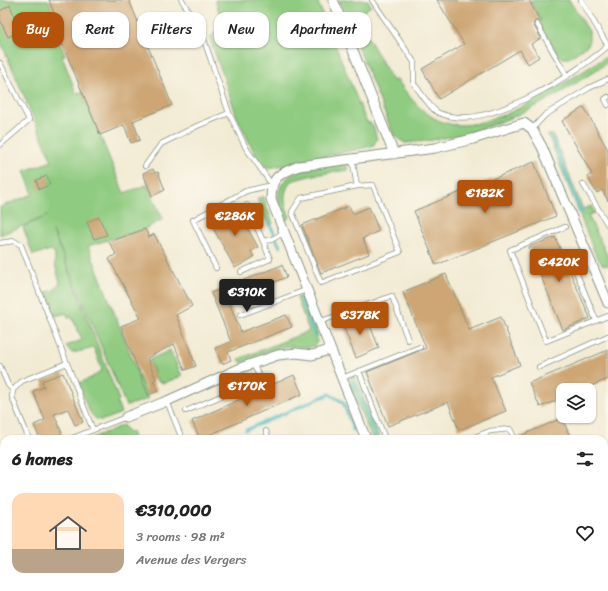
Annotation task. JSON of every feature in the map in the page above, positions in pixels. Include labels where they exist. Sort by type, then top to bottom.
[{"type":"street","points":[[333,0],[394,154]]},
{"type":"street","points":[[362,435],[342,378],[283,233],[271,199],[272,185],[275,177],[299,166],[435,148],[524,123],[532,129],[542,147],[605,284],[608,303]]},
{"type":"street","points":[[126,417],[278,355],[296,353],[312,355],[330,350]]},
{"type":"lane","points":[[182,0],[202,34],[230,113],[246,148],[272,185],[246,191],[193,220],[216,268]]},
{"type":"lane","points":[[372,0],[414,62],[414,84],[437,113],[458,118],[488,114],[542,90],[567,76],[594,58],[608,46],[581,0]]},
{"type":"lane","points":[[537,24],[567,76]]},
{"type":"lane","points":[[0,63],[28,120],[0,145]]},
{"type":"lane","points":[[532,129],[545,115],[589,88],[608,79]]},
{"type":"lane","points":[[608,97],[605,99],[608,105]]},
{"type":"lane","points":[[145,166],[161,144],[197,126],[230,113]]},
{"type":"lane","points":[[352,158],[356,186]]},
{"type":"lane","points":[[583,184],[608,225]]},
{"type":"lane","points":[[373,185],[400,252],[321,282],[292,212],[301,198],[356,186],[373,185]]},
{"type":"lane","points":[[241,272],[270,259],[248,205]]},
{"type":"lane","points":[[565,227],[510,250],[546,341],[608,316]]},
{"type":"lane","points":[[263,242],[283,233]]},
{"type":"lane","points":[[0,244],[14,241],[21,245],[93,430]]},
{"type":"lane","points":[[572,262],[596,320]]},
{"type":"lane","points":[[240,315],[306,290]]},
{"type":"lane","points":[[319,322],[392,296],[408,340]]},
{"type":"lane","points":[[539,367],[608,336]]},
{"type":"lane","points":[[342,378],[420,347]]},
{"type":"lane","points":[[27,435],[12,397],[13,390],[22,381],[67,363]]},
{"type":"lane","points":[[186,411],[261,379],[253,364]]},
{"type":"lane","points":[[0,366],[8,385],[13,390]]},
{"type":"lane","points":[[359,371],[383,435]]},
{"type":"lane","points":[[167,401],[180,435]]},
{"type":"lane","points":[[80,435],[126,417]]},
{"type":"lane","points":[[480,435],[490,431],[510,429],[513,435]]},
{"type":"lane","points":[[266,431],[268,435]]},
{"type":"green space","points":[[0,0],[48,0],[52,12],[12,12],[12,48],[62,48],[65,55],[62,56],[76,93],[82,92],[124,193],[147,185],[163,219],[145,229],[88,246],[148,399],[126,406],[53,231],[119,400],[117,402],[121,413],[106,419],[96,419],[92,415],[86,405],[79,383],[91,378],[102,370],[94,348],[72,353],[66,346],[82,340],[72,317],[69,318],[66,313],[55,316],[46,295],[47,292],[54,290],[60,283],[55,264],[55,254],[51,250],[33,255],[23,227],[47,216],[0,235],[0,207],[33,194],[24,171],[52,161],[0,40]]},
{"type":"green space","points":[[215,0],[317,0],[322,12],[277,12],[277,48],[336,48],[366,121],[373,125],[377,139],[373,146],[269,168],[259,162],[237,117],[210,38],[214,33],[214,48],[269,48],[269,12],[219,12]]},
{"type":"green space","points":[[339,0],[368,0],[371,6],[363,12],[344,12]]},
{"type":"green space","points":[[530,0],[569,0],[589,31],[589,44],[569,58],[563,58],[558,55],[538,22],[541,20]]},
{"type":"green space","points":[[371,42],[393,81],[397,79],[415,103],[426,113],[440,121],[459,125],[480,123],[526,105],[608,56],[608,62],[561,93],[537,106],[487,127],[434,140],[405,143],[394,136],[358,48],[371,48]]},
{"type":"green space","points":[[548,135],[553,135],[583,209],[591,206],[595,213],[588,215],[608,257],[608,266],[602,264],[596,256]]},
{"type":"green space","points":[[346,163],[348,170],[313,175],[291,181],[285,194],[286,207],[290,217],[285,221],[281,214],[278,195],[283,182],[289,176],[307,169]]},
{"type":"green space","points":[[263,196],[273,224],[269,227],[257,199]]},
{"type":"green space","points":[[304,295],[315,322],[318,337],[317,343],[308,347],[291,346],[279,348],[242,363],[239,359],[309,331],[297,298]]},
{"type":"green space","points":[[170,350],[182,376],[164,383],[157,381],[149,360]]},
{"type":"green space","points":[[352,376],[355,376],[378,435],[370,435],[349,383]]},
{"type":"green space","points":[[123,425],[129,433],[132,432],[133,435],[99,435]]},
{"type":"building","points":[[49,0],[129,0],[137,20],[137,48],[149,48],[172,105],[133,121],[140,140],[131,143],[124,125],[100,135],[64,48],[64,12],[53,12]]},
{"type":"building","points":[[437,0],[529,0],[540,21],[535,21],[533,24],[541,38],[531,44],[539,57],[528,64],[520,50],[439,99],[422,69],[464,44]]},
{"type":"building","points":[[10,5],[13,12],[12,35],[8,37],[0,20],[0,11]]},
{"type":"building","points":[[584,107],[608,150],[608,201],[602,190],[597,193],[592,185],[588,176],[592,174],[562,121]]},
{"type":"building","points":[[534,162],[556,216],[436,265],[414,211]]},
{"type":"building","points":[[153,169],[155,173],[158,172],[165,190],[152,196],[143,173]]},
{"type":"building","points":[[47,176],[50,185],[39,189],[36,180]]},
{"type":"building","points":[[349,206],[353,214],[369,207],[379,231],[363,238],[369,254],[321,273],[302,225]]},
{"type":"building","points":[[236,208],[258,247],[251,251],[254,257],[235,268],[210,222]]},
{"type":"building","points":[[99,217],[107,235],[94,239],[87,222]]},
{"type":"building","points":[[145,229],[149,237],[154,234],[192,306],[176,315],[196,366],[185,370],[174,344],[147,358],[156,379],[153,381],[158,391],[148,395],[121,326],[141,318],[109,259],[116,254],[109,242]]},
{"type":"building","points":[[555,237],[590,318],[563,330],[529,247]]},
{"type":"building","points":[[282,265],[287,277],[228,300],[241,332],[286,315],[292,327],[228,352],[231,360],[222,364],[215,348],[231,342],[211,293]]},
{"type":"building","points":[[446,274],[469,330],[501,317],[520,365],[491,377],[506,411],[459,430],[448,402],[388,426],[367,372],[426,348],[403,292]]},
{"type":"building","points":[[365,313],[379,348],[356,358],[342,323]]},
{"type":"building","points":[[608,350],[608,379],[596,384],[556,383],[556,401],[540,407],[529,383]]},
{"type":"building","points":[[63,373],[83,422],[75,425],[68,409],[54,414],[62,433],[57,435],[38,435],[34,425],[45,420],[33,391],[44,387],[42,381]]},
{"type":"building","points":[[294,375],[302,394],[209,435],[198,435],[192,421]]},
{"type":"building","points":[[556,421],[556,423],[564,423],[569,435],[523,435]]},
{"type":"waterway","points":[[552,139],[582,214]]},
{"type":"waterway","points":[[269,222],[280,247]]},
{"type":"waterway","points":[[301,298],[315,336]]},
{"type":"waterway","points":[[353,381],[375,435]]},
{"type":"waterway","points":[[246,430],[329,394],[343,402],[353,430]]}]
